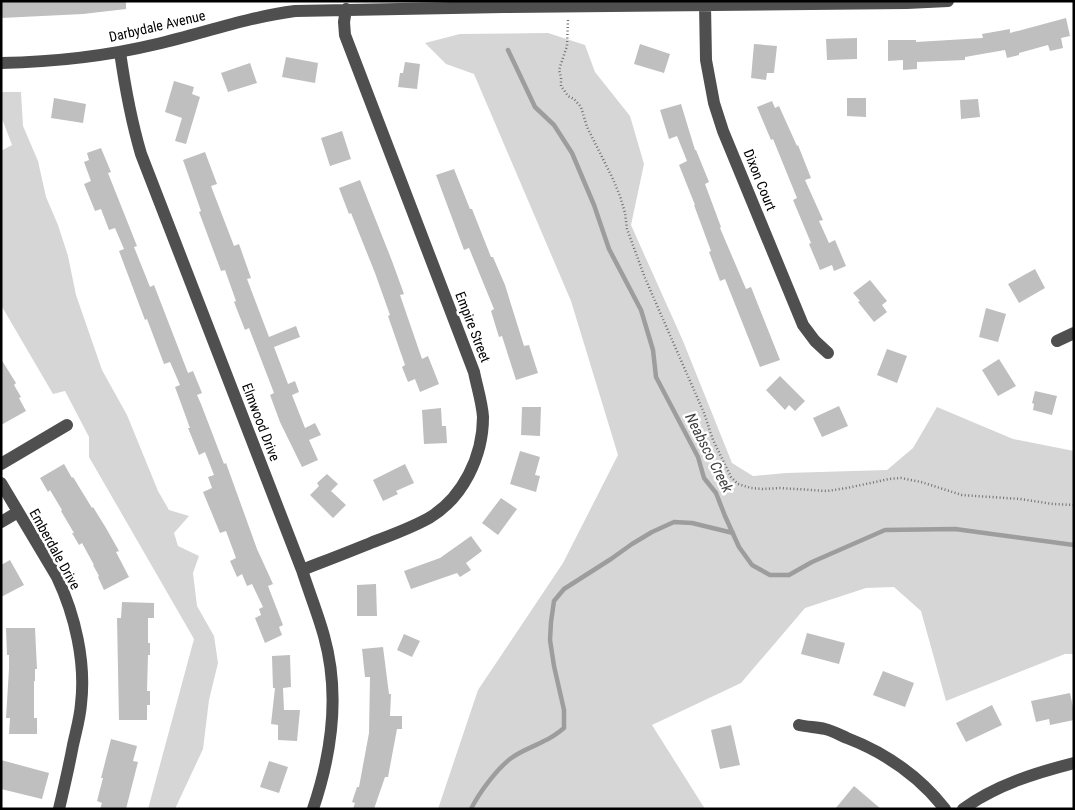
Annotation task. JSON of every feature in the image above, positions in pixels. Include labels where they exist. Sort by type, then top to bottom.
[{"type":"street","name":"Darbydale Avenue","points":[[1,63],[58,60],[120,52],[158,44],[269,14],[295,10],[948,1]]},
{"type":"street","name":"Dixon Court","points":[[705,5],[708,74],[714,103],[723,131],[803,325],[814,341],[828,353]]},
{"type":"street","name":"Empire Street","points":[[302,570],[403,530],[430,517],[449,501],[462,486],[473,468],[482,432],[483,415],[474,372],[345,35],[346,9]]},
{"type":"street","name":"Elmwood Drive","points":[[120,52],[128,102],[141,154],[302,570],[324,636],[332,682],[333,712],[330,742],[320,789],[313,809]]},
{"type":"street","points":[[1057,341],[1074,334]]},
{"type":"street","points":[[1,464],[67,425]]},
{"type":"street","name":"Emberdale Drive","points":[[1,483],[57,578],[77,635],[82,666],[82,704],[59,809]]},
{"type":"street","points":[[1,522],[18,512]]},
{"type":"street","points":[[799,725],[826,730],[867,746],[892,759],[910,772],[934,795],[945,809]]},
{"type":"street","points":[[964,809],[972,802],[996,789],[1020,779],[1074,763]]},
{"type":"path","points":[[569,6],[567,46],[559,70],[561,86],[568,96],[574,99],[581,107],[587,126],[620,196],[625,213],[626,229],[645,278],[704,413],[713,440],[731,477],[738,484],[763,489],[780,488],[827,491],[889,478],[901,478],[921,482],[962,495],[1074,505]]},
{"type":"shaded area","points":[[548,33],[585,45],[595,72],[630,116],[644,164],[631,225],[683,341],[732,463],[753,476],[786,473],[887,470],[913,448],[937,407],[1013,439],[1074,451],[1074,654],[1065,654],[946,701],[921,611],[894,587],[866,588],[805,608],[741,683],[652,725],[705,809],[438,809],[478,690],[563,563],[618,455],[571,301],[474,74],[446,64],[425,43],[460,34]]},
{"type":"shaded area","points":[[1,92],[21,92],[23,126],[38,161],[46,197],[68,256],[76,295],[102,370],[127,415],[158,491],[169,510],[189,516],[174,533],[178,546],[199,556],[193,573],[197,606],[214,636],[218,663],[209,700],[203,749],[175,809],[148,809],[194,639],[89,457],[89,437],[65,391],[53,394],[1,305],[1,151],[12,145],[1,116]]},
{"type":"building","points":[[1,1],[126,1],[126,9],[83,14],[1,18]]},
{"type":"building","points":[[1066,18],[1070,36],[1061,38],[1063,48],[1050,51],[1048,45],[1007,58],[1005,50],[965,57],[965,60],[917,62],[917,69],[903,70],[903,60],[888,61],[888,40],[916,40],[916,42],[983,38],[982,34],[1010,29],[1010,33]]},
{"type":"building","points":[[857,38],[857,59],[827,60],[826,39]]},
{"type":"building","points":[[640,44],[670,54],[664,73],[634,64]]},
{"type":"building","points":[[754,44],[777,46],[774,73],[767,73],[766,80],[751,78]]},
{"type":"building","points":[[286,57],[318,63],[315,83],[282,77]]},
{"type":"building","points":[[405,62],[420,64],[417,89],[398,87],[400,73],[403,73]]},
{"type":"building","points":[[250,63],[257,83],[228,92],[221,73]]},
{"type":"building","points":[[174,81],[194,87],[192,94],[200,97],[186,144],[175,141],[182,118],[165,112]]},
{"type":"building","points":[[54,98],[86,104],[83,123],[51,118]]},
{"type":"building","points":[[847,98],[866,98],[866,117],[847,116]]},
{"type":"building","points":[[978,99],[980,117],[961,119],[960,100]]},
{"type":"building","points":[[772,101],[775,108],[779,106],[798,145],[811,178],[805,180],[823,220],[819,221],[829,243],[835,240],[846,266],[834,271],[832,265],[820,270],[793,200],[797,198],[773,139],[771,140],[757,107]]},
{"type":"building","points":[[681,104],[695,150],[709,182],[705,184],[720,228],[746,289],[751,287],[780,360],[760,367],[725,279],[720,281],[709,252],[711,251],[679,165],[687,161],[677,136],[669,139],[660,110]]},
{"type":"building","points":[[342,131],[351,159],[330,166],[321,138]]},
{"type":"building","points":[[101,148],[111,172],[108,173],[137,246],[134,247],[150,287],[154,285],[188,373],[193,371],[202,393],[197,395],[224,464],[226,463],[257,549],[273,584],[268,586],[283,625],[279,627],[282,635],[265,643],[255,618],[261,615],[259,609],[263,607],[252,584],[247,586],[242,574],[237,577],[230,561],[236,558],[226,531],[220,533],[203,492],[212,488],[208,477],[214,475],[205,452],[199,455],[188,428],[190,428],[175,387],[180,385],[170,362],[164,364],[147,319],[145,320],[119,251],[124,249],[115,228],[109,230],[101,209],[95,211],[84,184],[91,181],[84,162],[89,160],[87,153]]},
{"type":"building","points":[[205,152],[217,184],[211,186],[234,246],[239,244],[251,278],[247,279],[269,337],[296,326],[300,337],[274,347],[288,384],[295,381],[299,392],[292,395],[305,428],[315,423],[321,435],[309,440],[318,460],[302,467],[280,422],[270,395],[274,393],[249,328],[245,330],[234,302],[236,301],[225,270],[221,271],[199,212],[201,211],[183,160]]},
{"type":"building","points":[[454,169],[491,257],[493,257],[505,285],[524,346],[529,345],[538,373],[516,380],[502,336],[499,337],[491,311],[494,309],[469,248],[464,250],[436,175]]},
{"type":"building","points":[[360,180],[404,294],[400,295],[422,359],[428,356],[439,384],[420,392],[415,379],[408,382],[402,367],[405,365],[388,316],[390,315],[351,213],[349,214],[339,188]]},
{"type":"building","points":[[1035,269],[1045,288],[1019,303],[1008,284]]},
{"type":"building","points":[[870,280],[887,301],[882,305],[887,312],[874,322],[853,293]]},
{"type":"building","points":[[986,308],[1006,314],[998,342],[979,337]]},
{"type":"building","points":[[887,349],[907,356],[897,383],[877,375]]},
{"type":"building","points":[[1,359],[16,383],[14,385],[26,411],[1,425]]},
{"type":"building","points":[[999,359],[1016,386],[998,396],[982,370]]},
{"type":"building","points":[[780,376],[805,401],[795,411],[789,405],[785,410],[766,390]]},
{"type":"building","points":[[1035,391],[1057,396],[1052,415],[1033,410],[1034,404],[1032,403]]},
{"type":"building","points":[[839,406],[848,426],[822,437],[813,418]]},
{"type":"building","points":[[522,407],[541,407],[540,436],[521,435]]},
{"type":"building","points":[[441,408],[442,426],[446,426],[447,443],[424,444],[422,410]]},
{"type":"building","points":[[520,451],[540,457],[535,475],[540,476],[536,492],[510,484]]},
{"type":"building","points":[[64,464],[106,528],[119,551],[116,552],[129,577],[104,590],[94,565],[82,543],[79,545],[62,510],[40,478]]},
{"type":"building","points":[[405,464],[414,483],[396,491],[398,494],[383,501],[373,480]]},
{"type":"building","points":[[327,474],[338,484],[331,491],[346,505],[333,518],[310,495],[319,486],[317,483]]},
{"type":"building","points":[[501,498],[517,509],[498,535],[482,523]]},
{"type":"building","points":[[471,536],[482,551],[466,563],[471,570],[460,577],[457,573],[411,589],[404,571],[440,558]]},
{"type":"building","points":[[10,560],[24,585],[1,597],[1,565]]},
{"type":"building","points":[[376,584],[377,616],[357,616],[357,585]]},
{"type":"building","points":[[122,602],[154,603],[154,618],[148,618],[150,655],[148,655],[147,691],[150,691],[150,705],[147,705],[147,720],[119,720],[117,618],[121,618]]},
{"type":"building","points":[[6,628],[35,628],[37,669],[35,669],[34,681],[34,718],[37,718],[37,734],[9,734],[10,718],[6,718],[9,655],[7,655]]},
{"type":"building","points":[[807,633],[845,643],[839,664],[801,654]]},
{"type":"building","points":[[404,634],[420,641],[412,657],[397,650]]},
{"type":"building","points":[[383,647],[389,694],[391,694],[390,716],[402,716],[402,729],[397,729],[388,777],[385,777],[374,809],[353,809],[355,803],[352,802],[357,787],[359,787],[369,733],[370,677],[365,677],[362,649]]},
{"type":"building","points":[[290,655],[291,687],[283,688],[284,710],[300,710],[297,741],[278,740],[278,725],[271,724],[275,688],[273,688],[272,656]]},
{"type":"building","points":[[883,671],[914,683],[905,707],[873,695]]},
{"type":"building","points":[[1070,693],[1074,720],[1050,725],[1049,719],[1036,722],[1031,701]]},
{"type":"building","points":[[992,705],[1002,725],[966,742],[956,723]]},
{"type":"building","points":[[731,725],[740,765],[720,769],[711,730]]},
{"type":"building","points":[[111,739],[137,746],[133,761],[138,762],[126,809],[100,809],[102,803],[97,801]]},
{"type":"building","points":[[1,760],[49,773],[42,799],[1,789]]},
{"type":"building","points":[[269,761],[288,767],[279,793],[260,787]]},
{"type":"building","points":[[854,786],[881,809],[835,809]]},
{"type":"waterway","name":"Neabsco Creek","points":[[508,50],[535,107],[554,125],[572,153],[594,205],[609,249],[641,310],[653,350],[656,377],[698,457],[704,478],[716,493],[739,547],[752,565],[770,575],[789,575],[812,562],[885,530],[955,529],[1074,545]]},
{"type":"waterway","points":[[471,809],[488,782],[510,759],[557,734],[564,728],[564,710],[550,640],[554,601],[564,589],[632,544],[674,522],[692,523],[733,533]]}]
